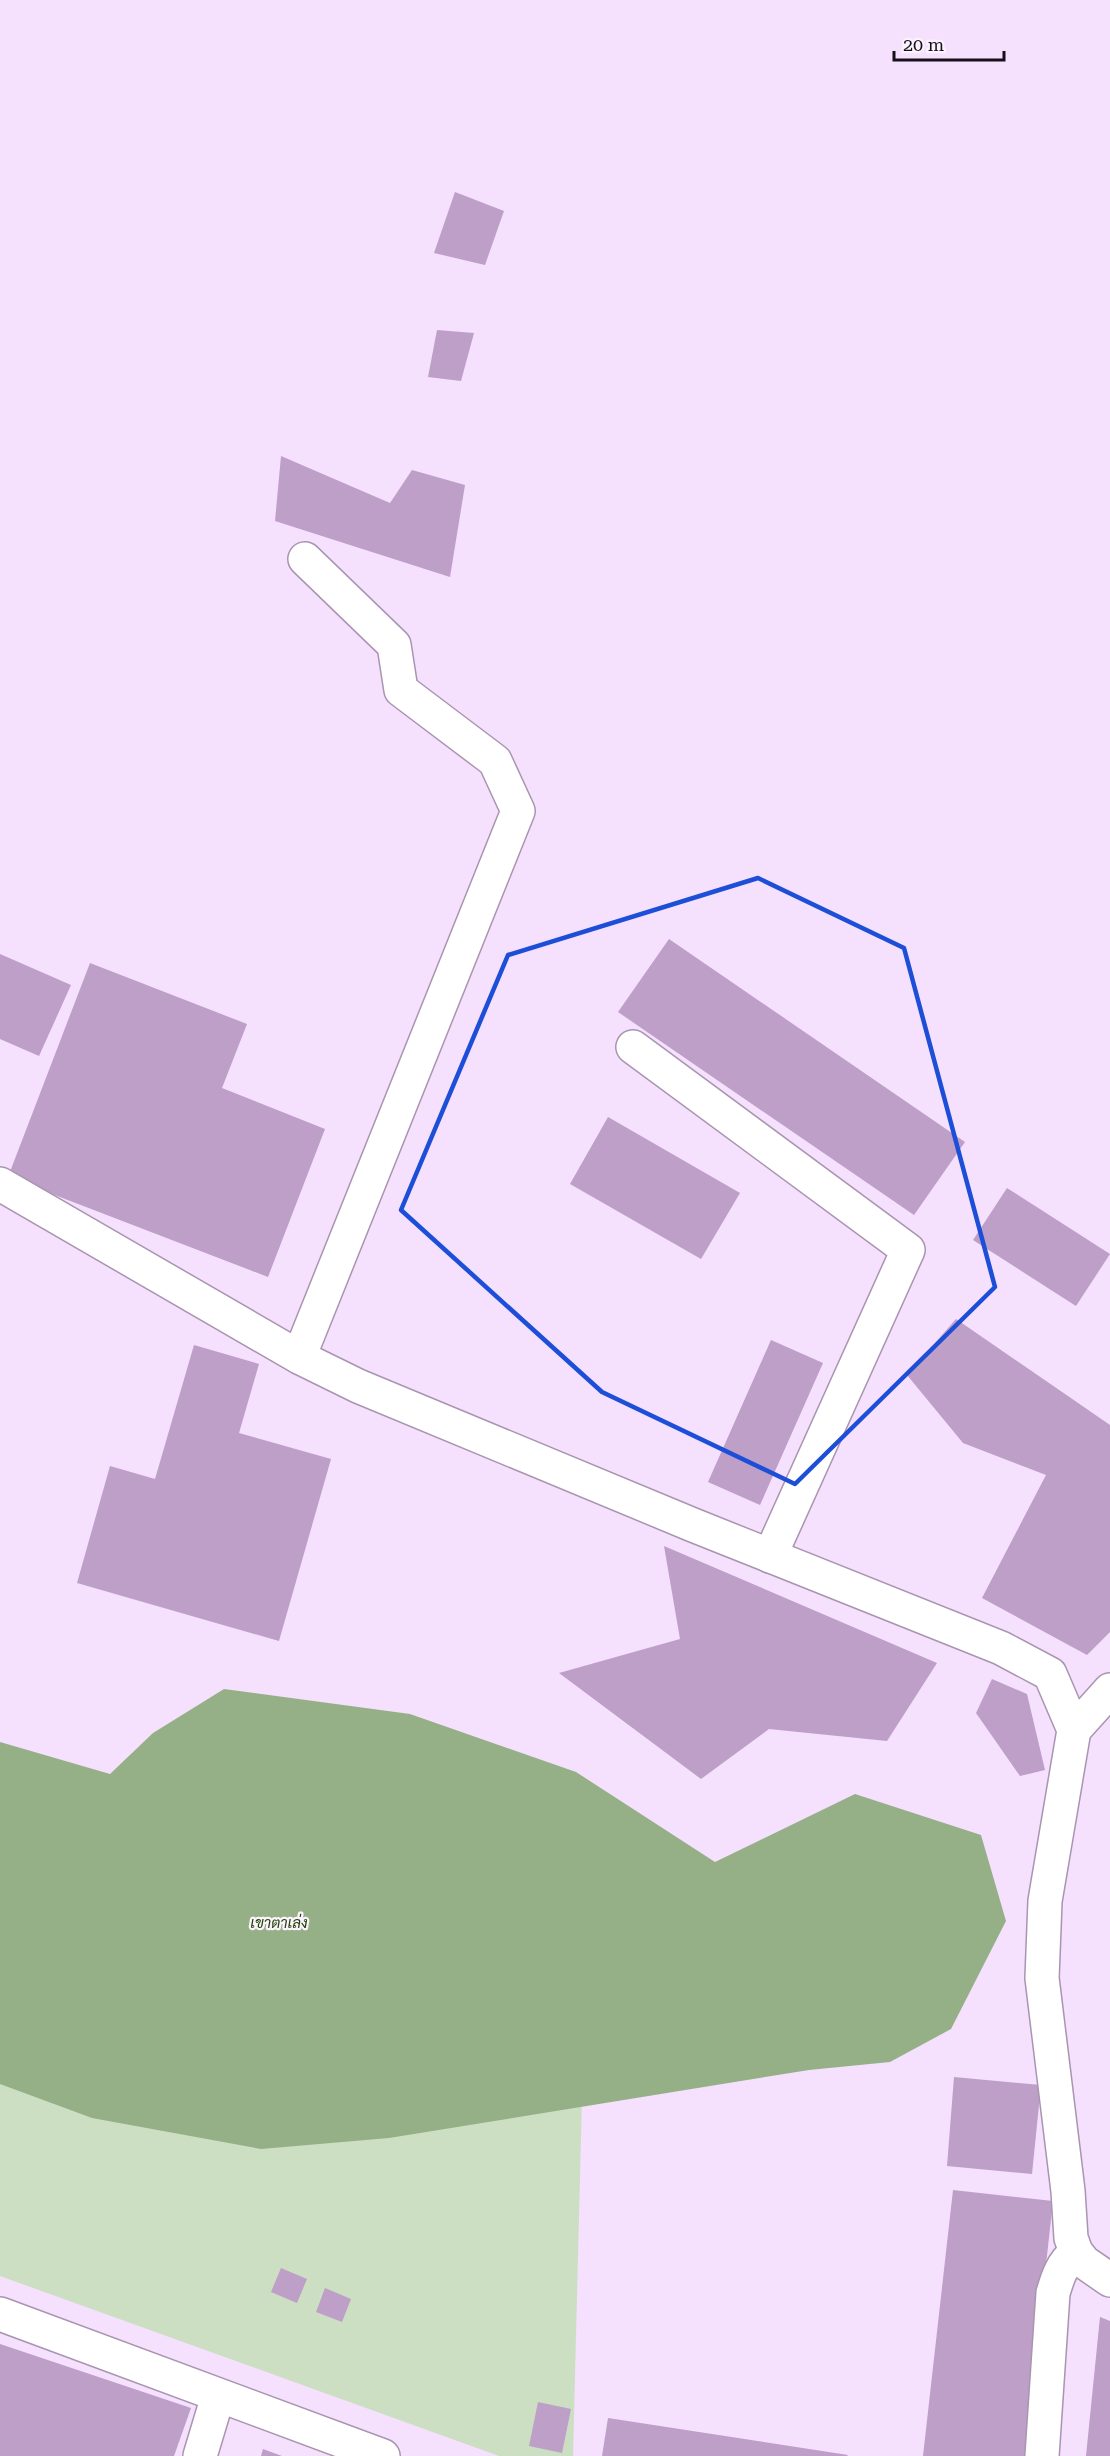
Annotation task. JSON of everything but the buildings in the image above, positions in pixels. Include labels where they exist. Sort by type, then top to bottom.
[{"type":"street","points":[[299,1357],[519,811],[495,761],[401,690],[394,645],[304,559]]},
{"type":"street","points":[[633,1047],[908,1250],[770,1556]]},
{"type":"street","points":[[0,1184],[299,1357],[358,1386],[770,1556],[1001,1648],[1050,1674],[1074,1730],[1066,1788],[1045,1901],[1042,1978],[1068,2191],[1071,2238],[1076,2252],[1084,2262],[1110,2280]]},
{"type":"street","points":[[1074,1730],[1110,1690]]},
{"type":"street","points":[[1042,2456],[1053,2293],[1065,2261],[1076,2252]]},
{"type":"street","points":[[0,2314],[383,2456]]},
{"type":"street","points":[[200,2456],[218,2396]]},
{"type":"highlighted area","points":[[758,878],[904,948],[995,1287],[795,1484],[602,1392],[401,1210],[508,955]]},
{"type":"green space","name":"เขาตาเล่ง","points":[[224,1689],[410,1714],[576,1772],[715,1862],[855,1794],[981,1835],[1006,1921],[951,2029],[890,2062],[809,2070],[389,2138],[261,2149],[92,2118],[0,2084],[0,1742],[110,1774],[153,1733]]},
{"type":"green space","points":[[0,2009],[583,2058],[573,2456],[499,2456],[0,2276]]}]
